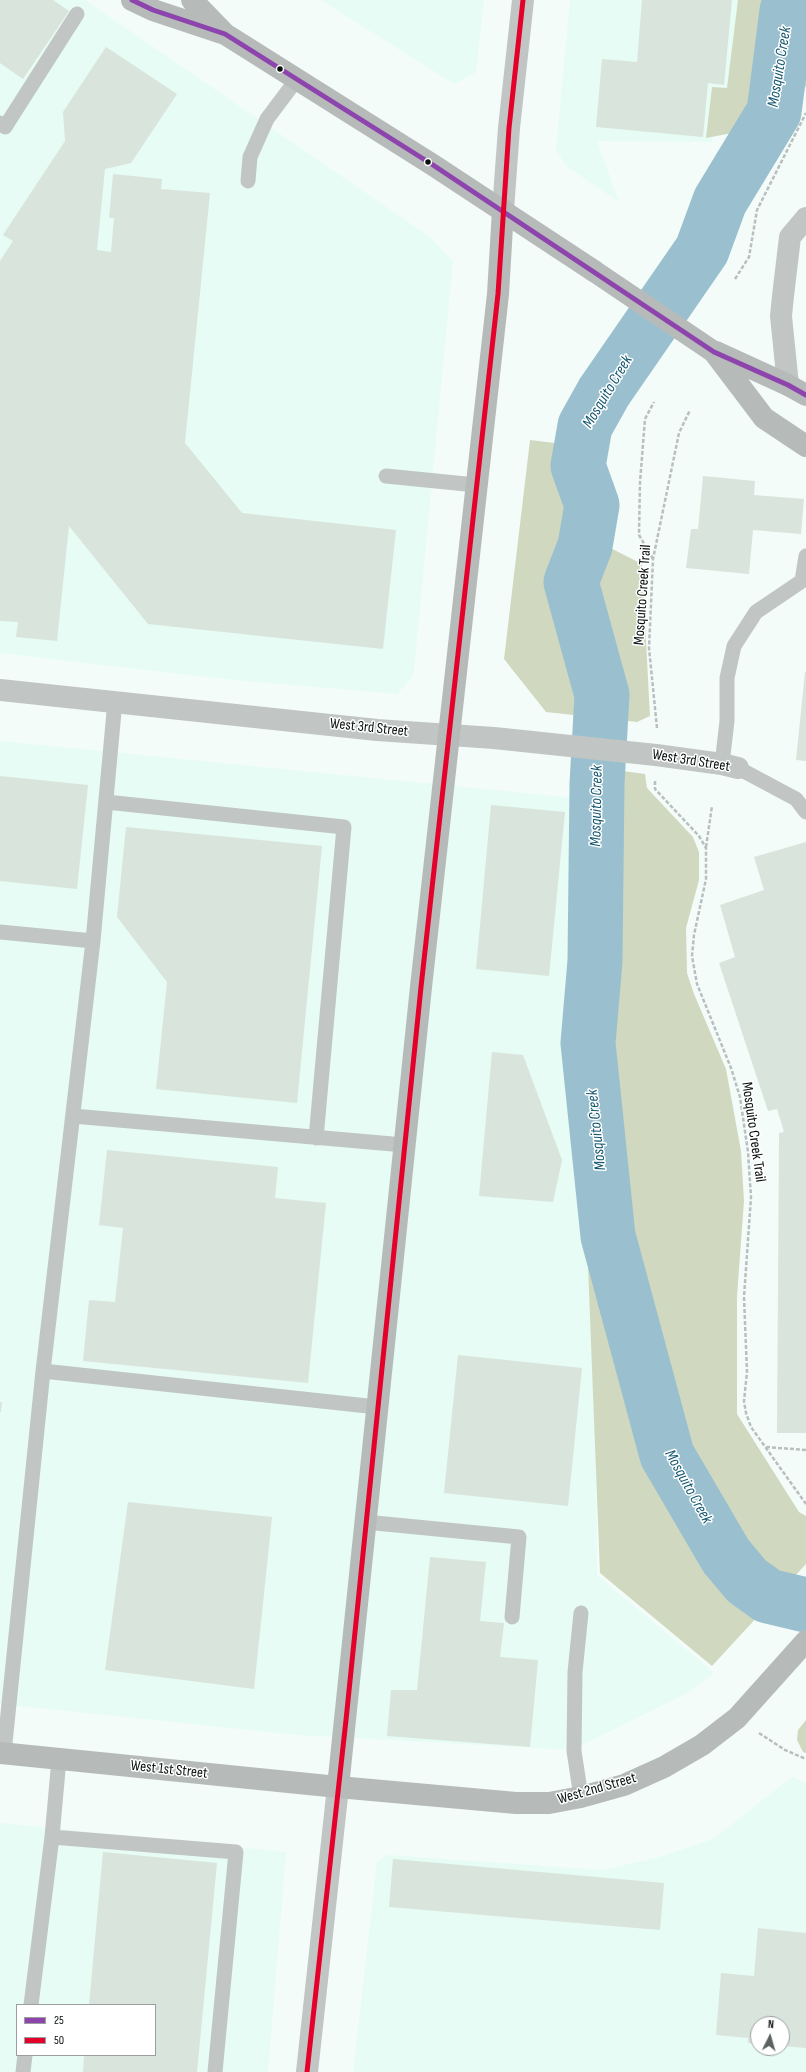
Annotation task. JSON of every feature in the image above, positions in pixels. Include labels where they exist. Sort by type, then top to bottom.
[{"type":"main road","points":[[132,0],[153,10],[225,34],[503,210],[714,352],[797,390]]},
{"type":"main road","points":[[192,0],[225,34]]},
{"type":"main road","points":[[338,1787],[404,1146],[448,736],[498,294],[503,210]]},
{"type":"main road","points":[[714,352],[764,418],[806,446]]},
{"type":"main road","name":"West 2nd Street","points":[[338,1787],[516,1803],[549,1803],[581,1797],[624,1785],[664,1766],[702,1745],[737,1718],[806,1641]]},
{"type":"main road","name":"West 1st Street","points":[[2,1753],[338,1787]]},
{"type":"street","points":[[503,210],[509,128],[523,0]]},
{"type":"street","points":[[797,390],[782,316],[783,296],[790,236],[806,218]]},
{"type":"street","name":"West 3rd Street","points":[[0,690],[377,730],[636,753],[730,766]]},
{"type":"street","points":[[307,2072],[338,1787]]},
{"type":"lane","points":[[0,123],[6,127],[77,14]]},
{"type":"lane","points":[[248,180],[250,157],[267,119],[297,79]]},
{"type":"lane","points":[[386,476],[476,485]]},
{"type":"lane","points":[[806,556],[802,581],[756,612],[734,646],[727,678],[727,721],[730,766],[796,799],[806,812]]},
{"type":"lane","points":[[2,1753],[43,1371],[93,941],[115,701]]},
{"type":"lane","points":[[106,802],[344,827],[316,1138]]},
{"type":"lane","points":[[0,932],[93,941]]},
{"type":"lane","points":[[73,1116],[404,1146]]},
{"type":"lane","points":[[43,1371],[377,1407]]},
{"type":"lane","points":[[365,1522],[519,1537],[512,1617]]},
{"type":"lane","points":[[581,1613],[575,1672],[574,1751],[581,1797]]},
{"type":"lane","points":[[31,2004],[52,1837],[59,1759]]},
{"type":"lane","points":[[52,1837],[236,1852],[215,2072]]},
{"type":"lane","points":[[23,2072],[25,2056]]},
{"type":"path","points":[[735,279],[749,257],[757,210],[806,113]]},
{"type":"path","points":[[653,559],[639,535],[640,482],[645,419],[654,402]]},
{"type":"path","name":"Mosquito Creek Trail","points":[[657,732],[649,648],[653,559],[679,433],[690,410]]},
{"type":"path","points":[[655,775],[655,789],[699,836],[706,848]]},
{"type":"path","name":"Mosquito Creek Trail","points":[[712,806],[706,848],[706,879],[694,934],[692,956],[697,984],[731,1068],[740,1097],[748,1152],[751,1197],[744,1297],[746,1372],[744,1401],[751,1427],[806,1504]]},
{"type":"path","points":[[766,1447],[806,1450]]},
{"type":"path","points":[[737,1718],[785,1750],[806,1759]]},
{"type":"shaded area","points":[[0,0],[85,0],[430,237],[453,261],[414,671],[412,678],[397,694],[224,679],[0,653]]},
{"type":"shaded area","points":[[321,0],[484,0],[476,72],[454,84]]},
{"type":"shaded area","points":[[570,0],[746,0],[733,90],[718,94],[712,142],[597,141],[619,202],[566,166],[556,150]]},
{"type":"shaded area","points":[[738,0],[806,0],[806,86],[785,123],[706,138],[712,87],[727,88]]},
{"type":"shaded area","points":[[530,440],[588,447],[581,533],[642,564],[650,716],[637,722],[546,712],[504,659]]},
{"type":"shaded area","points":[[0,741],[575,798],[568,992],[595,1279],[597,1575],[714,1673],[686,1694],[572,1750],[298,1735],[0,1704]]},
{"type":"shaded area","points":[[577,765],[645,774],[647,788],[693,837],[699,852],[699,880],[686,928],[687,973],[694,994],[726,1069],[741,1151],[744,1201],[737,1296],[737,1414],[799,1512],[806,1516],[806,1564],[712,1666],[600,1573],[578,1010]]},
{"type":"shaded area","points":[[806,1720],[806,1753],[803,1752],[797,1740],[798,1730]]},
{"type":"shaded area","points":[[792,1777],[806,1783],[806,2072],[353,2072],[377,1862],[388,1855],[603,1870],[656,1858],[713,1839]]},
{"type":"shaded area","points":[[0,1823],[286,1852],[268,2072],[0,2072]]},
{"type":"building","points":[[0,0],[53,0],[69,11],[23,79],[0,63]]},
{"type":"building","points":[[642,0],[732,0],[724,85],[708,83],[703,137],[596,127],[602,59],[637,62]]},
{"type":"building","points":[[106,47],[177,94],[131,163],[105,169],[97,250],[111,252],[114,218],[109,218],[113,174],[162,179],[161,189],[210,193],[185,443],[242,513],[396,530],[383,649],[148,624],[69,526],[57,641],[16,637],[18,622],[0,621],[0,261],[13,241],[3,235],[65,141],[63,112]]},
{"type":"building","points":[[703,476],[755,481],[754,495],[804,499],[801,534],[753,530],[749,574],[686,568],[691,529],[698,529]]},
{"type":"building","points":[[806,672],[806,761],[796,760]]},
{"type":"building","points":[[0,776],[88,785],[77,889],[0,881]]},
{"type":"building","points":[[491,805],[565,812],[549,976],[476,969]]},
{"type":"building","points":[[126,827],[322,846],[297,1103],[156,1089],[167,982],[117,917]]},
{"type":"building","points":[[806,842],[806,1433],[777,1433],[779,1133],[784,1132],[777,1109],[768,1111],[719,963],[735,957],[720,905],[764,890],[754,857]]},
{"type":"building","points":[[492,1052],[523,1055],[562,1160],[553,1202],[479,1196]]},
{"type":"building","points":[[107,1150],[278,1167],[275,1198],[326,1203],[308,1383],[83,1361],[89,1300],[115,1302],[123,1228],[99,1225]]},
{"type":"building","points":[[458,1355],[582,1368],[568,1506],[444,1493]]},
{"type":"building","points":[[0,1402],[2,1402],[1,1412],[0,1412]]},
{"type":"building","points":[[128,1502],[272,1517],[254,1689],[105,1670]]},
{"type":"building","points":[[430,1557],[486,1562],[480,1621],[504,1623],[500,1657],[538,1660],[530,1747],[387,1736],[391,1690],[417,1690]]},
{"type":"building","points":[[103,1852],[217,1863],[197,2072],[83,2072],[84,2056],[156,2056],[156,2004],[89,2004]]},
{"type":"building","points":[[393,1859],[664,1883],[660,1930],[389,1907]]},
{"type":"building","points":[[758,1928],[806,1933],[806,2048],[790,2047],[790,2016],[750,2016],[750,2043],[748,2043],[748,2038],[716,2035],[721,1973],[754,1976]]},
{"type":"waterway","name":"Mosquito Creek","points":[[790,0],[787,11],[774,112],[720,201],[702,250],[604,392],[585,426],[578,466],[592,505],[585,546],[571,582],[602,695],[597,784],[595,961],[588,1043],[608,1236],[667,1455],[726,1556],[747,1581],[768,1596],[806,1605]]},
{"type":"transit line","name":"25","points":[[132,0],[153,10],[225,34],[433,165],[714,352],[788,385],[806,395]]},
{"type":"transit line","name":"50","points":[[307,2072],[346,1720],[421,987],[498,294],[509,128],[523,0]]}]
